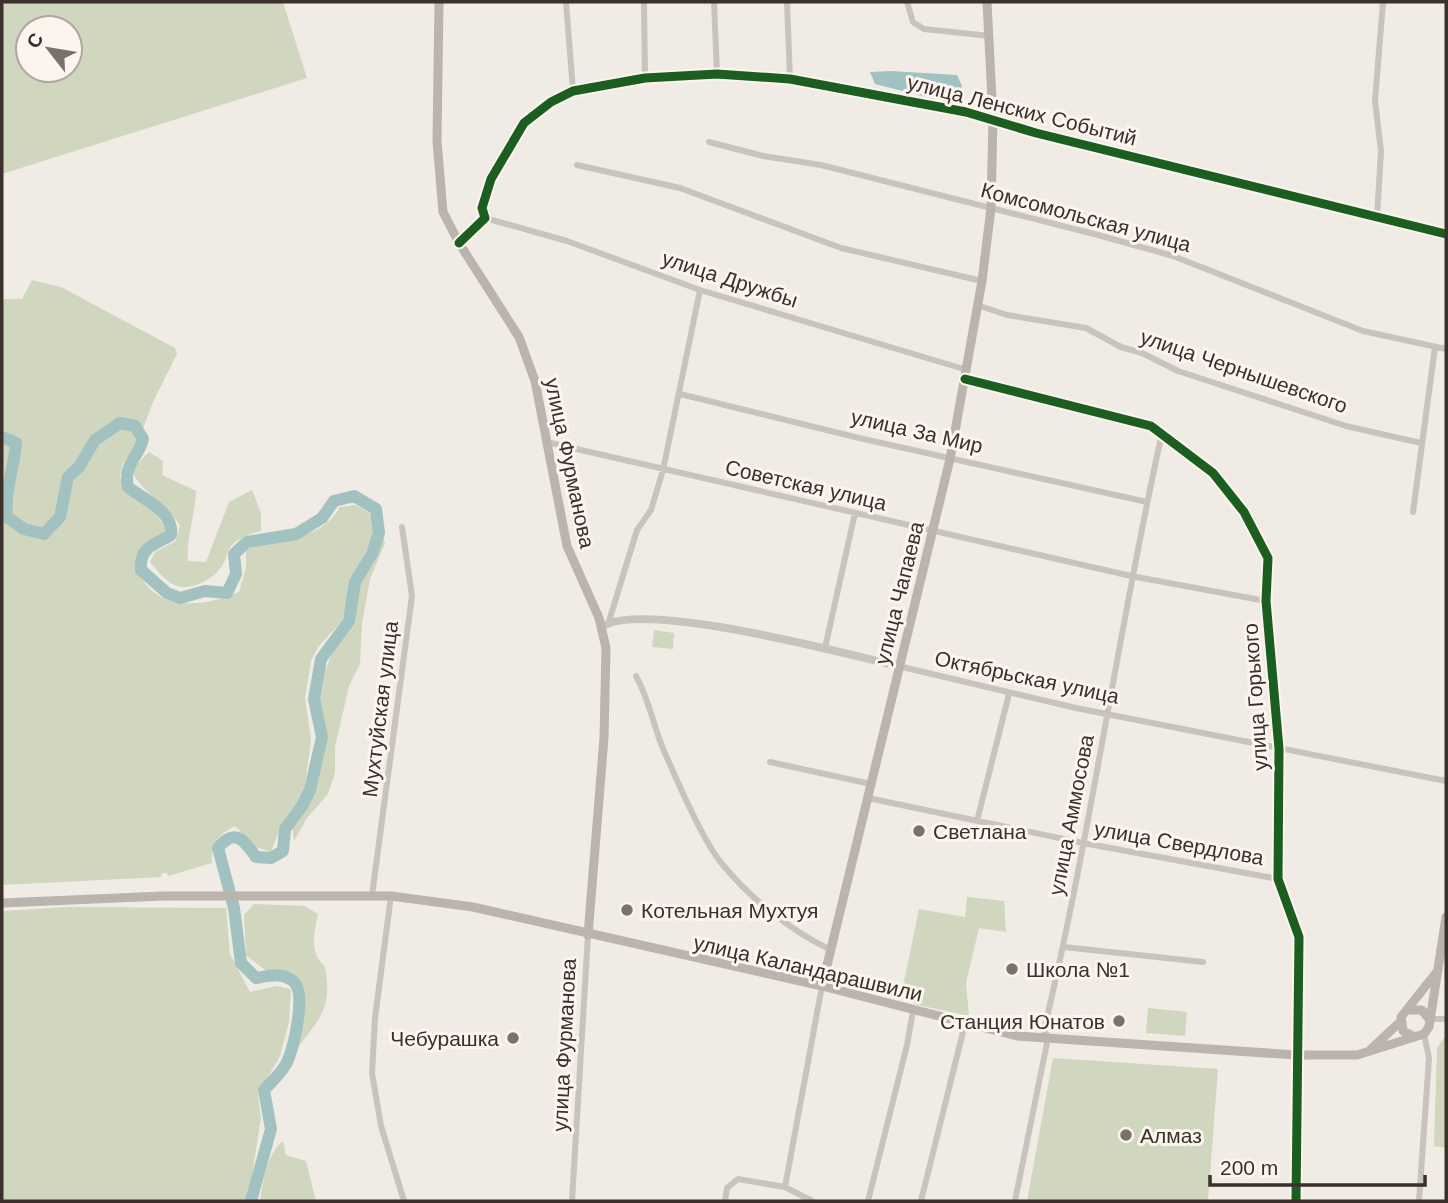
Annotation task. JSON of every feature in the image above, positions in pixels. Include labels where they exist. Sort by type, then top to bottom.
[{"type":"main road","name":"улица Фурманова","points":[[439,2],[439,181],[443,212],[459,243],[519,337],[535,381],[567,547],[605,624],[604,738],[588,935]]},
{"type":"main road","name":"улица Чапаева","points":[[822,986],[950,459],[982,281],[992,208],[993,119],[987,2]]},
{"type":"main road","name":"улица Каландарашвили","points":[[2,903],[149,896],[391,896],[453,903],[822,986],[1017,1036],[1296,1055],[1365,1054],[1420,1036]]},
{"type":"main road","points":[[1400,1022],[1403,1031],[1420,1036],[1429,1019],[1446,917]]},
{"type":"main road","points":[[1365,1054],[1381,1043],[1400,1022],[1437,972]]},
{"type":"main road","points":[[1408,1010],[1422,1010],[1429,1019]]},
{"type":"street","points":[[566,2],[573,91]]},
{"type":"street","points":[[644,2],[645,78]]},
{"type":"street","points":[[714,2],[717,74]]},
{"type":"street","points":[[787,2],[790,79]]},
{"type":"street","points":[[907,2],[913,22],[924,29],[990,36]]},
{"type":"street","points":[[1377,218],[1381,151],[1375,101],[1383,2]]},
{"type":"street","name":"улица Ленских Событий","points":[[485,218],[482,208],[491,179],[524,123],[551,102],[573,91],[645,78],[717,74],[790,79],[862,90],[993,119],[1036,133],[1446,234]]},
{"type":"street","name":"Комсомольская улица","points":[[709,142],[763,156],[821,165],[1173,256],[1363,331],[1446,349]]},
{"type":"street","points":[[577,165],[680,188],[841,248],[982,281]]},
{"type":"street","points":[[459,243],[485,218]]},
{"type":"street","name":"улица Дружбы","points":[[485,218],[567,241],[700,290],[966,375]]},
{"type":"street","points":[[605,624],[637,530],[651,510],[663,470],[700,290]]},
{"type":"street","name":"улица Чернышевского","points":[[977,305],[1007,315],[1086,328],[1121,347],[1142,353],[1178,371],[1346,426],[1420,443]]},
{"type":"street","points":[[1413,512],[1420,443],[1435,347]]},
{"type":"street","name":"улица Горького","points":[[966,375],[1151,426],[1213,473],[1244,512],[1268,558],[1266,601],[1279,749],[1278,879],[1299,937],[1296,1201]]},
{"type":"street","name":"улица За Мир","points":[[680,394],[950,459],[1147,502]]},
{"type":"street","name":"улица Аммосова","points":[[1015,1201],[1048,1038],[1044,1030],[1064,947],[1131,576],[1162,433]]},
{"type":"street","name":"Советская улица","points":[[546,442],[1131,576],[1266,601]]},
{"type":"street","points":[[825,648],[855,513]]},
{"type":"street","name":"Мухтуйская улица","points":[[372,895],[412,596],[402,527]]},
{"type":"street","name":"Октябрьская улица","points":[[605,624],[639,620],[716,625],[825,648],[1009,694],[1446,781]]},
{"type":"street","points":[[636,677],[648,698],[663,748],[721,863],[755,898],[806,939],[831,950]]},
{"type":"street","points":[[977,821],[1009,694]]},
{"type":"street","points":[[770,762],[871,784]]},
{"type":"street","name":"улица Свердлова","points":[[868,798],[1083,843],[1278,879]]},
{"type":"street","points":[[391,896],[375,1018],[373,1073],[381,1126],[404,1201]]},
{"type":"street","name":"улица Фурманова","points":[[572,1201],[588,935]]},
{"type":"street","points":[[1064,947],[1203,961]]},
{"type":"street","name":"улица Чапаева","points":[[785,1187],[822,986]]},
{"type":"street","points":[[868,1201],[913,1011]]},
{"type":"street","points":[[1429,1019],[1446,1019]]},
{"type":"street","points":[[921,1201],[965,1024]]},
{"type":"street","points":[[1419,1201],[1429,1058],[1420,1036]]},
{"type":"street","points":[[724,1201],[727,1188],[738,1179],[785,1187],[812,1201]]},
{"type":"green space","points":[[2,2],[283,2],[307,78],[2,174]]},
{"type":"green space","points":[[32,280],[61,287],[175,348],[177,354],[153,402],[135,450],[123,463],[120,477],[125,491],[152,508],[168,532],[143,547],[136,558],[141,576],[149,588],[160,596],[185,603],[227,597],[239,592],[246,568],[246,551],[257,544],[318,529],[329,521],[340,507],[356,505],[372,514],[375,533],[349,587],[348,605],[341,622],[318,647],[311,661],[305,698],[311,740],[304,794],[282,823],[271,852],[256,847],[235,826],[217,840],[212,863],[168,876],[167,873],[162,873],[161,877],[2,885],[2,299],[22,299]]},
{"type":"green space","points":[[149,452],[163,461],[162,475],[196,491],[188,561],[206,562],[229,502],[252,490],[261,513],[261,531],[236,542],[229,549],[217,573],[194,586],[173,584],[150,562],[155,552],[176,541],[180,525],[131,471]]},
{"type":"green space","points":[[382,536],[385,543],[370,579],[362,624],[360,664],[349,686],[335,747],[335,773],[328,794],[307,818],[294,841],[292,825],[312,796],[323,758],[327,735],[319,702],[323,677],[332,653],[351,628],[360,582]]},
{"type":"green space","points":[[654,630],[674,633],[673,649],[652,647]]},
{"type":"green space","points":[[967,897],[1004,901],[1006,932],[979,928],[966,983],[969,1016],[918,1005],[901,996],[919,909],[965,917]]},
{"type":"green space","points":[[254,904],[304,906],[318,914],[314,942],[317,955],[325,967],[326,1001],[319,1019],[298,1047],[304,1011],[297,977],[265,970],[246,955],[244,915]]},
{"type":"green space","points":[[68,907],[226,908],[230,954],[250,992],[276,986],[291,989],[289,1022],[280,1056],[258,1094],[261,1118],[248,1201],[2,1201],[2,911]]},
{"type":"green space","points":[[1148,1008],[1187,1012],[1185,1036],[1146,1033]]},
{"type":"green space","points":[[1446,1035],[1446,1148],[1434,1146],[1437,1048]]},
{"type":"green space","name":"Алмаз","points":[[1053,1058],[1218,1069],[1208,1201],[1027,1201]]},
{"type":"green space","points":[[283,1141],[286,1155],[306,1161],[316,1201],[260,1201],[269,1161]]},
{"type":"water","points":[[870,72],[957,75],[962,86],[956,100],[934,99],[875,84]]},
{"type":"waterway","points":[[2,437],[16,443],[7,499],[7,517],[24,529],[44,534],[60,517],[68,477],[79,467],[95,440],[120,423],[135,426],[143,439],[129,467],[128,487],[163,513],[171,527],[171,535],[145,551],[141,570],[167,593],[180,598],[205,591],[227,593],[236,574],[234,554],[247,542],[296,534],[322,518],[334,501],[354,496],[376,509],[379,533],[372,554],[355,582],[349,621],[321,659],[314,699],[322,737],[310,790],[285,829],[283,851],[271,858],[256,857],[243,841],[234,837],[218,848],[234,908],[241,963],[256,978],[275,975],[289,978],[297,987],[299,996],[296,1031],[288,1060],[264,1090],[271,1129],[251,1201]]},
{"type":"cycle path","points":[[459,243],[485,218],[482,208],[491,179],[524,123],[551,102],[573,91],[645,78],[717,74],[790,79],[966,112],[1036,133],[1446,234]]},
{"type":"cycle path","points":[[965,379],[1151,426],[1213,473],[1244,512],[1268,558],[1266,601],[1279,749],[1278,879],[1299,937],[1296,1201]]},
{"type":"place","name":"Светлана","points":[[919,831]]},
{"type":"place","name":"Котельная Мухтуя","points":[[627,910]]},
{"type":"place","name":"Школа №1","points":[[1012,969]]},
{"type":"place","name":"Станция Юнатов","points":[[1119,1021]]},
{"type":"place","name":"Чебурашка","points":[[513,1038]]},
{"type":"place","name":"Алмаз","points":[[1126,1135]]}]
